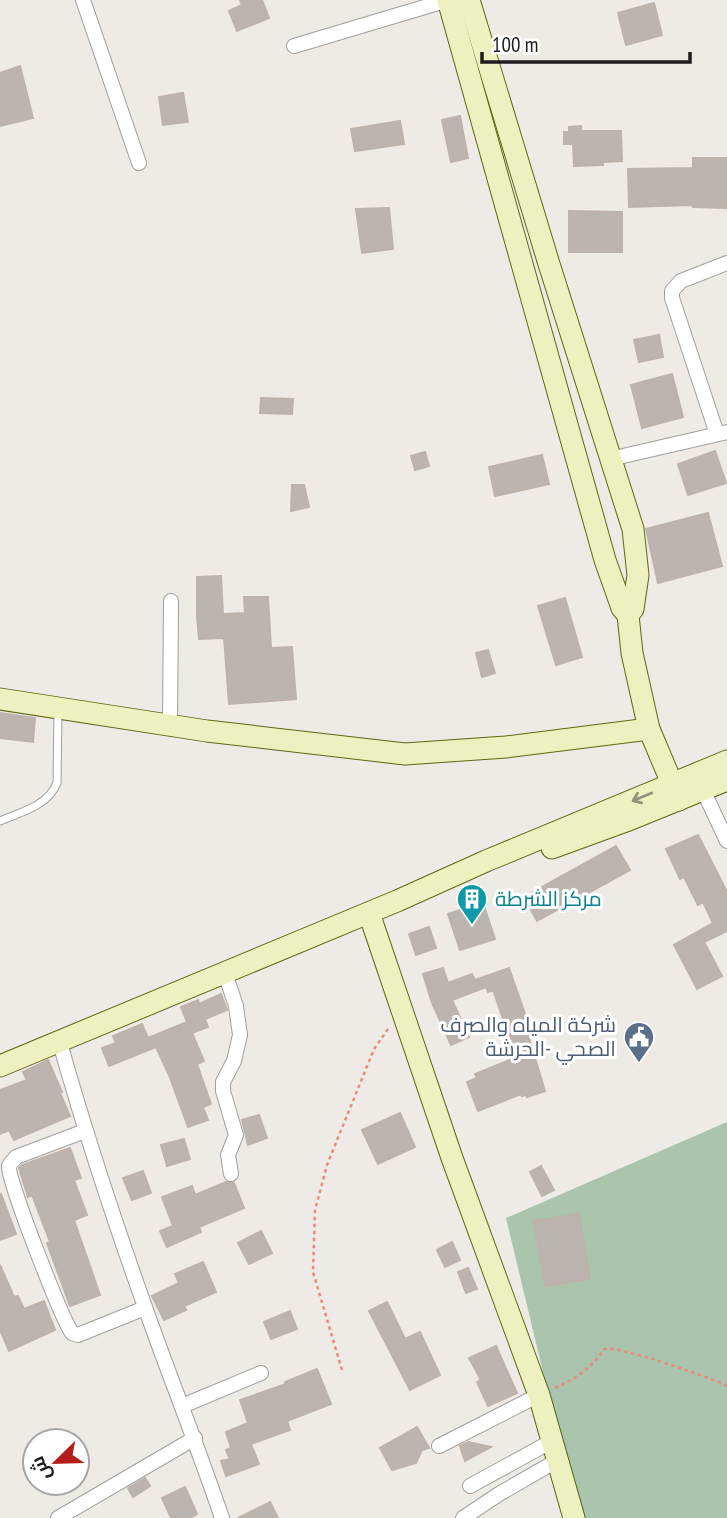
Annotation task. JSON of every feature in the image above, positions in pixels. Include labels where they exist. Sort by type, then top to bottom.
[{"type":"street","points":[[83,0],[139,163]]},
{"type":"street","points":[[294,46],[448,0],[605,560],[622,608],[628,615],[632,653],[649,729],[676,792]]},
{"type":"street","points":[[469,0],[633,528],[636,594],[633,609],[628,615]]},
{"type":"street","points":[[513,227],[536,219]]},
{"type":"street","points":[[610,459],[722,433],[673,298],[673,291],[681,282],[727,263]]},
{"type":"street","points":[[170,725],[171,601]]},
{"type":"street","points":[[0,699],[170,725],[405,754],[506,747],[649,729]]},
{"type":"street","points":[[0,1066],[369,913],[493,858],[676,792],[727,761]]},
{"type":"street","points":[[676,792],[703,790],[727,780]]},
{"type":"street","points":[[703,790],[727,841]]},
{"type":"street","points":[[369,913],[452,1158],[539,1395],[574,1518]]},
{"type":"street","points":[[225,973],[236,1006],[240,1035],[234,1061],[223,1082],[223,1091],[236,1135],[228,1155],[231,1174]]},
{"type":"street","points":[[60,1043],[85,1131],[145,1308],[195,1438],[222,1518]]},
{"type":"street","points":[[85,1131],[16,1157],[9,1169],[20,1205],[56,1300],[72,1334],[78,1335],[145,1308]]},
{"type":"street","points":[[182,1406],[261,1373]]},
{"type":"street","points":[[439,1446],[539,1395]]},
{"type":"street","points":[[58,1518],[195,1438]]},
{"type":"street","points":[[470,1486],[555,1450]]},
{"type":"street","points":[[463,1518],[555,1450]]},
{"type":"lane","points":[[0,821],[44,802],[54,791],[57,783],[58,707]]},
{"type":"path","points":[[342,1370],[313,1272],[315,1210],[327,1165],[374,1049],[384,1033],[404,1016]]},
{"type":"path","points":[[539,1395],[576,1378],[598,1360],[604,1349],[610,1348],[642,1355],[699,1377],[714,1379],[727,1387]]},
{"type":"green space","points":[[727,1122],[727,1518],[578,1518],[506,1218]]},
{"type":"building","points":[[240,0],[262,0],[269,18],[237,31],[229,11],[242,5]]},
{"type":"building","points":[[654,3],[662,35],[626,45],[618,13]]},
{"type":"building","points":[[20,66],[33,118],[0,126],[0,73]]},
{"type":"building","points":[[183,93],[188,122],[163,125],[159,97]]},
{"type":"building","points":[[460,116],[468,158],[451,162],[442,120]]},
{"type":"building","points":[[400,121],[404,144],[355,151],[351,129]]},
{"type":"building","points":[[581,126],[581,131],[621,131],[622,161],[574,166],[573,144],[564,144],[564,132],[569,132],[569,127]]},
{"type":"building","points":[[693,158],[727,158],[727,208],[693,205],[629,207],[628,169],[693,168]]},
{"type":"building","points":[[389,208],[393,249],[362,253],[356,209]]},
{"type":"building","points":[[569,211],[622,212],[622,252],[569,252]]},
{"type":"building","points":[[659,335],[663,357],[639,362],[634,340]]},
{"type":"building","points":[[672,374],[683,417],[642,428],[631,385]]},
{"type":"building","points":[[261,398],[293,399],[292,414],[260,413]]},
{"type":"building","points":[[715,451],[726,483],[688,495],[678,464]]},
{"type":"building","points":[[425,452],[429,466],[415,470],[411,456]]},
{"type":"building","points":[[542,455],[549,484],[495,496],[489,467]]},
{"type":"building","points":[[292,485],[304,485],[309,507],[291,511]]},
{"type":"building","points":[[708,513],[722,566],[658,583],[646,529]]},
{"type":"building","points":[[221,576],[223,614],[245,613],[244,597],[268,597],[271,648],[292,647],[296,699],[229,704],[224,638],[199,639],[197,616],[197,577]]},
{"type":"building","points":[[565,598],[582,657],[556,665],[538,606]]},
{"type":"building","points":[[488,650],[495,673],[482,677],[476,653]]},
{"type":"building","points":[[0,713],[35,718],[33,742],[0,738]]},
{"type":"building","points":[[698,835],[727,892],[727,931],[704,942],[722,976],[697,989],[674,945],[713,923],[703,902],[698,905],[684,877],[680,879],[666,849]]},
{"type":"building","points":[[616,846],[630,870],[537,921],[524,897]]},
{"type":"building","name":"مركز الشرطة","points":[[483,903],[495,939],[460,950],[448,914]]},
{"type":"building","points":[[429,927],[436,948],[416,955],[409,934]]},
{"type":"building","points":[[443,968],[448,983],[472,974],[475,980],[509,968],[532,1034],[528,1035],[545,1091],[527,1097],[521,1094],[478,1111],[467,1082],[477,1078],[475,1074],[510,1060],[505,1044],[511,1042],[493,990],[488,992],[486,987],[452,1000],[469,1037],[451,1045],[432,1003],[423,974]]},
{"type":"building","points":[[221,994],[227,1010],[205,1019],[208,1027],[192,1033],[204,1061],[197,1064],[211,1104],[203,1107],[208,1120],[188,1127],[156,1047],[109,1066],[102,1048],[116,1043],[113,1036],[142,1024],[148,1038],[187,1022],[181,1007],[198,1000],[199,1004]]},
{"type":"building","points":[[48,1060],[70,1116],[14,1140],[9,1130],[0,1134],[0,1090],[27,1080],[23,1072]]},
{"type":"building","points":[[400,1113],[415,1147],[378,1164],[362,1130]]},
{"type":"building","points":[[259,1115],[267,1138],[248,1145],[242,1120]]},
{"type":"building","points":[[184,1139],[190,1159],[167,1166],[161,1145]]},
{"type":"building","points":[[70,1148],[81,1178],[74,1180],[87,1215],[74,1220],[100,1295],[70,1306],[47,1243],[50,1242],[32,1195],[28,1197],[19,1168]]},
{"type":"building","points":[[541,1166],[554,1190],[542,1196],[530,1172]]},
{"type":"building","points":[[143,1171],[151,1193],[132,1200],[123,1178]]},
{"type":"building","points":[[226,1182],[234,1183],[244,1208],[199,1227],[201,1232],[167,1247],[160,1231],[173,1226],[162,1197],[192,1186],[195,1195]]},
{"type":"building","points":[[0,1195],[16,1234],[0,1240]]},
{"type":"building","points":[[579,1214],[590,1279],[545,1286],[534,1221]]},
{"type":"building","points":[[261,1231],[272,1253],[249,1264],[238,1243]]},
{"type":"building","points":[[452,1242],[460,1260],[445,1267],[437,1250]]},
{"type":"building","points":[[203,1262],[216,1292],[184,1306],[186,1310],[164,1320],[152,1296],[179,1283],[175,1274]]},
{"type":"building","points":[[0,1265],[14,1297],[18,1296],[24,1309],[44,1301],[55,1330],[9,1351],[0,1330]]},
{"type":"building","points":[[468,1268],[477,1289],[466,1293],[458,1272]]},
{"type":"building","points":[[387,1302],[405,1339],[420,1332],[440,1375],[410,1390],[369,1311]]},
{"type":"building","points":[[290,1311],[297,1329],[271,1339],[264,1322]]},
{"type":"building","points":[[496,1346],[517,1393],[488,1406],[477,1382],[481,1380],[469,1358]]},
{"type":"building","points":[[317,1369],[331,1404],[287,1421],[290,1430],[251,1444],[259,1464],[226,1476],[221,1461],[230,1459],[226,1450],[231,1448],[226,1432],[248,1423],[240,1400],[286,1384],[285,1382]]},
{"type":"building","points":[[417,1427],[429,1448],[422,1450],[416,1463],[392,1470],[380,1448]]},
{"type":"building","points":[[468,1442],[491,1447],[465,1461],[460,1446]]},
{"type":"building","points":[[145,1478],[150,1486],[133,1497],[128,1488]]},
{"type":"building","points":[[185,1487],[197,1514],[190,1518],[171,1518],[162,1498]]},
{"type":"building","points":[[270,1502],[278,1518],[238,1518]]},
{"type":"place","name":"مركز الشرطة","points":[[472,926]]},
{"type":"place","name":"شركة المياه والصرف الصحي -الحرشة","points":[[639,1064]]}]
